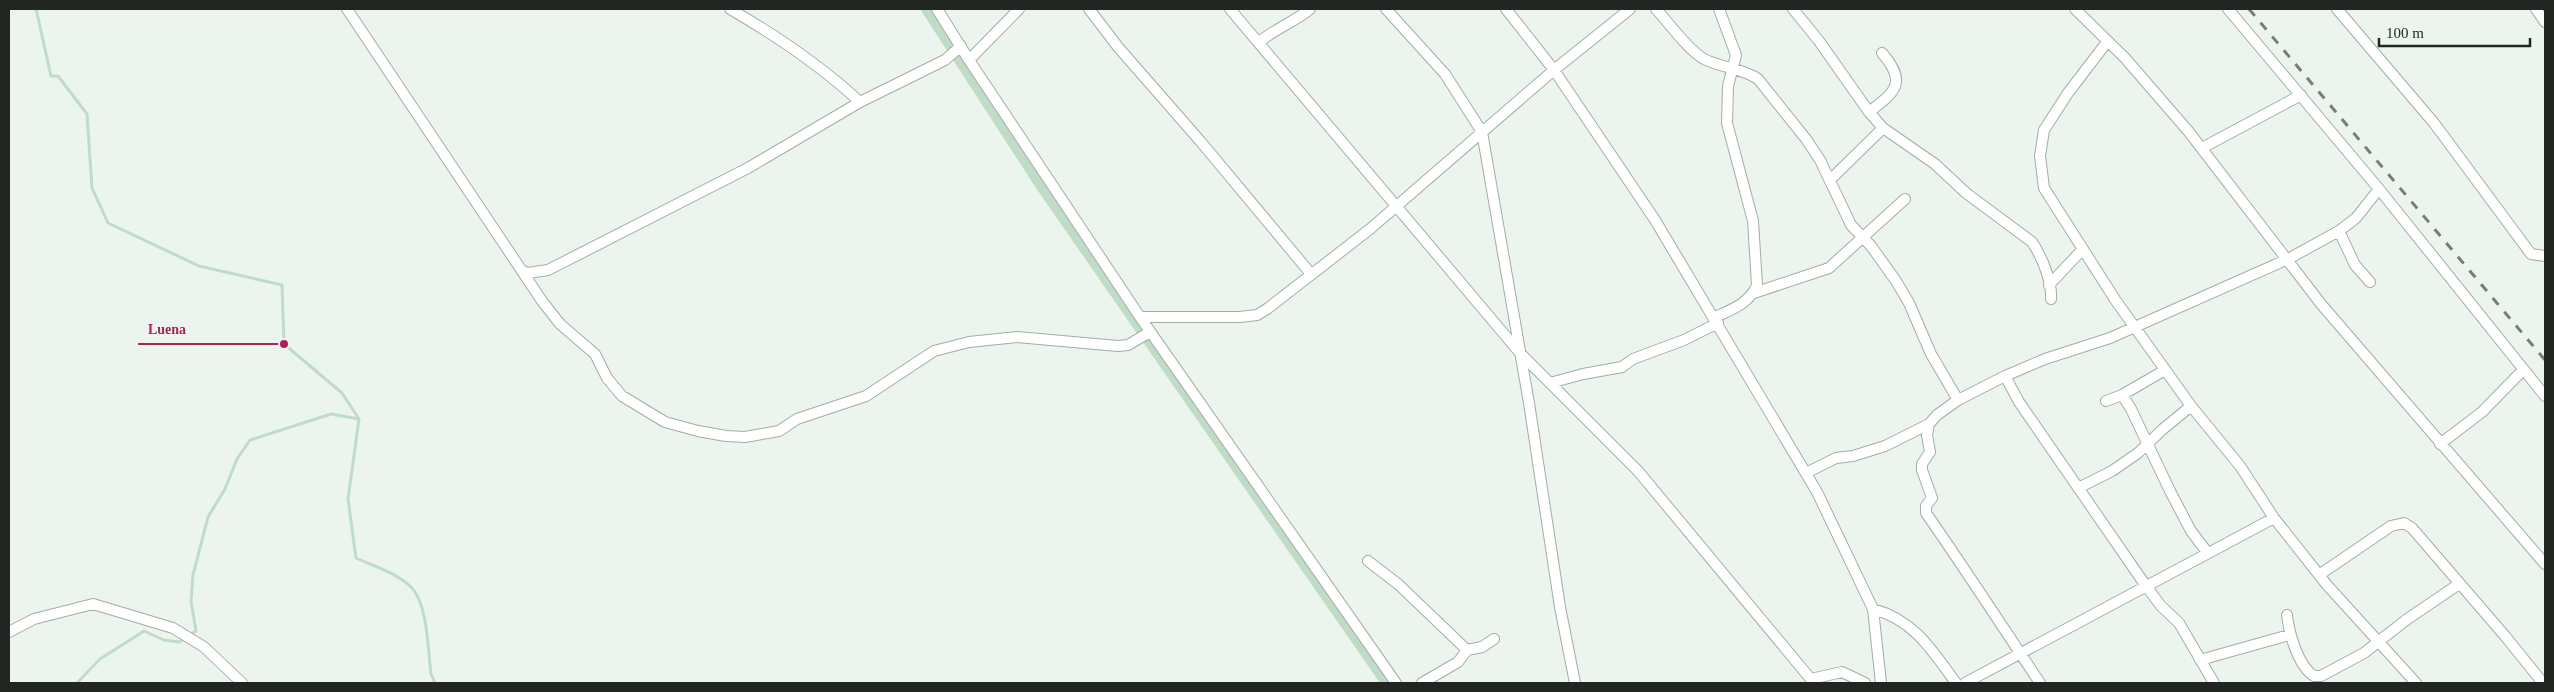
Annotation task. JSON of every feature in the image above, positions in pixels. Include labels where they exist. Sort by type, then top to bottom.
[{"type":"street","points":[[347,9],[521,270],[560,324],[595,354],[607,378],[622,396],[665,422],[726,436],[745,436],[778,431],[797,419],[866,396],[934,352],[969,342],[1017,336],[1118,346],[1128,345],[1150,332]]},
{"type":"street","points":[[730,9],[801,52],[829,72],[860,102]]},
{"type":"street","points":[[937,9],[1150,332],[1396,683]]},
{"type":"street","points":[[969,60],[1019,9]]},
{"type":"street","points":[[1089,9],[1118,47],[1311,274]]},
{"type":"street","points":[[1230,9],[1520,353],[1638,472],[1813,681],[1842,672],[1865,683]]},
{"type":"street","points":[[1259,42],[1274,30],[1290,23],[1310,9]]},
{"type":"street","points":[[1386,9],[1445,74],[1482,132],[1520,353],[1560,607],[1575,683]]},
{"type":"street","points":[[1506,9],[1554,70],[1656,220],[1716,320],[1743,370],[1806,473],[1826,509],[1873,608],[1881,683]]},
{"type":"street","points":[[1140,317],[1240,317],[1257,315],[1370,229],[1554,70],[1630,9]]},
{"type":"street","points":[[1656,9],[1699,56],[1719,65],[1750,74],[1766,87],[1806,139],[1830,180],[1851,225],[1884,263],[1909,302],[1931,354],[1958,400]]},
{"type":"street","points":[[1719,9],[1736,55],[1728,86],[1727,123],[1753,221],[1757,269],[1754,293]]},
{"type":"street","points":[[1793,9],[1819,41],[1869,112],[1883,128],[1935,164],[1966,193],[2032,242],[2038,251],[2052,290],[2051,299]]},
{"type":"street","points":[[2075,9],[2107,42],[2126,58],[2202,148],[2321,304],[2545,564]]},
{"type":"street","points":[[2228,9],[2379,189],[2545,396]]},
{"type":"street","points":[[2337,9],[2434,123],[2530,254],[2545,256]]},
{"type":"street","points":[[2536,9],[2545,22]]},
{"type":"street","points":[[2107,42],[2051,118],[2042,139],[2040,156],[2044,188],[2082,250],[2135,327],[2191,406],[2240,466],[2274,518],[2319,576],[2416,683]]},
{"type":"street","points":[[521,270],[528,273],[548,270],[748,168],[860,102],[945,60],[961,46]]},
{"type":"street","points":[[1869,112],[1894,92],[1897,85],[1894,68],[1882,53]]},
{"type":"street","points":[[2202,148],[2301,95]]},
{"type":"street","points":[[1830,180],[1883,128]]},
{"type":"street","points":[[1806,473],[1836,458],[1853,456],[1885,446],[1929,424],[1937,415],[1958,400],[2005,376],[2045,359],[2110,338],[2288,260],[2339,231],[2356,218],[2379,189]]},
{"type":"street","points":[[1550,383],[1583,374],[1622,367],[1633,359],[1684,340],[1754,293],[1829,268],[1905,199]]},
{"type":"street","points":[[2339,231],[2355,265],[2370,282]]},
{"type":"street","points":[[2049,285],[2082,250]]},
{"type":"street","points":[[2106,401],[2122,395],[2165,370]]},
{"type":"street","points":[[2440,444],[2482,412],[2523,370]]},
{"type":"street","points":[[2005,376],[2019,402],[2146,586],[2161,606],[2179,623],[2214,683]]},
{"type":"street","points":[[2122,395],[2192,531],[2207,552]]},
{"type":"street","points":[[2078,488],[2112,471],[2148,444],[2163,428],[2191,406]]},
{"type":"street","points":[[1929,424],[1927,435],[1930,452],[1922,464],[1922,470],[1932,498],[1926,506],[1926,513],[1956,554],[1976,589],[2040,683]]},
{"type":"street","points":[[1965,683],[2207,552],[2274,518]]},
{"type":"street","points":[[2319,576],[2391,526],[2404,523],[2412,528],[2543,683]]},
{"type":"street","points":[[1368,561],[1398,584],[1467,650]]},
{"type":"street","points":[[2287,615],[2289,635],[2305,666],[2314,676],[2321,676],[2378,643],[2406,620],[2459,584]]},
{"type":"street","points":[[9,632],[34,619],[93,604],[173,628],[204,647],[242,683]]},
{"type":"street","points":[[1873,608],[1898,617],[1913,629],[1956,683]]},
{"type":"street","points":[[2200,660],[2289,635]]},
{"type":"street","points":[[1422,683],[1458,662],[1467,650],[1482,647],[1494,639]]},
{"type":"waterway","points":[[36,9],[51,76],[58,76],[87,114],[92,188],[108,223],[199,266],[282,285],[284,344],[342,393],[359,419],[348,499],[356,558],[399,578],[411,587],[417,595],[424,616],[431,674],[435,683]]},
{"type":"waterway","points":[[926,9],[1042,188],[1386,683]]},
{"type":"waterway","points":[[190,635],[196,631],[191,601],[193,575],[208,517],[225,489],[237,459],[250,440],[331,414],[359,419]]},
{"type":"waterway","points":[[77,683],[100,659],[144,631],[164,640],[179,642],[185,638]]},
{"type":"railway","points":[[2249,9],[2545,360]]},
{"type":"place","name":"Luena","points":[[284,344]]}]
